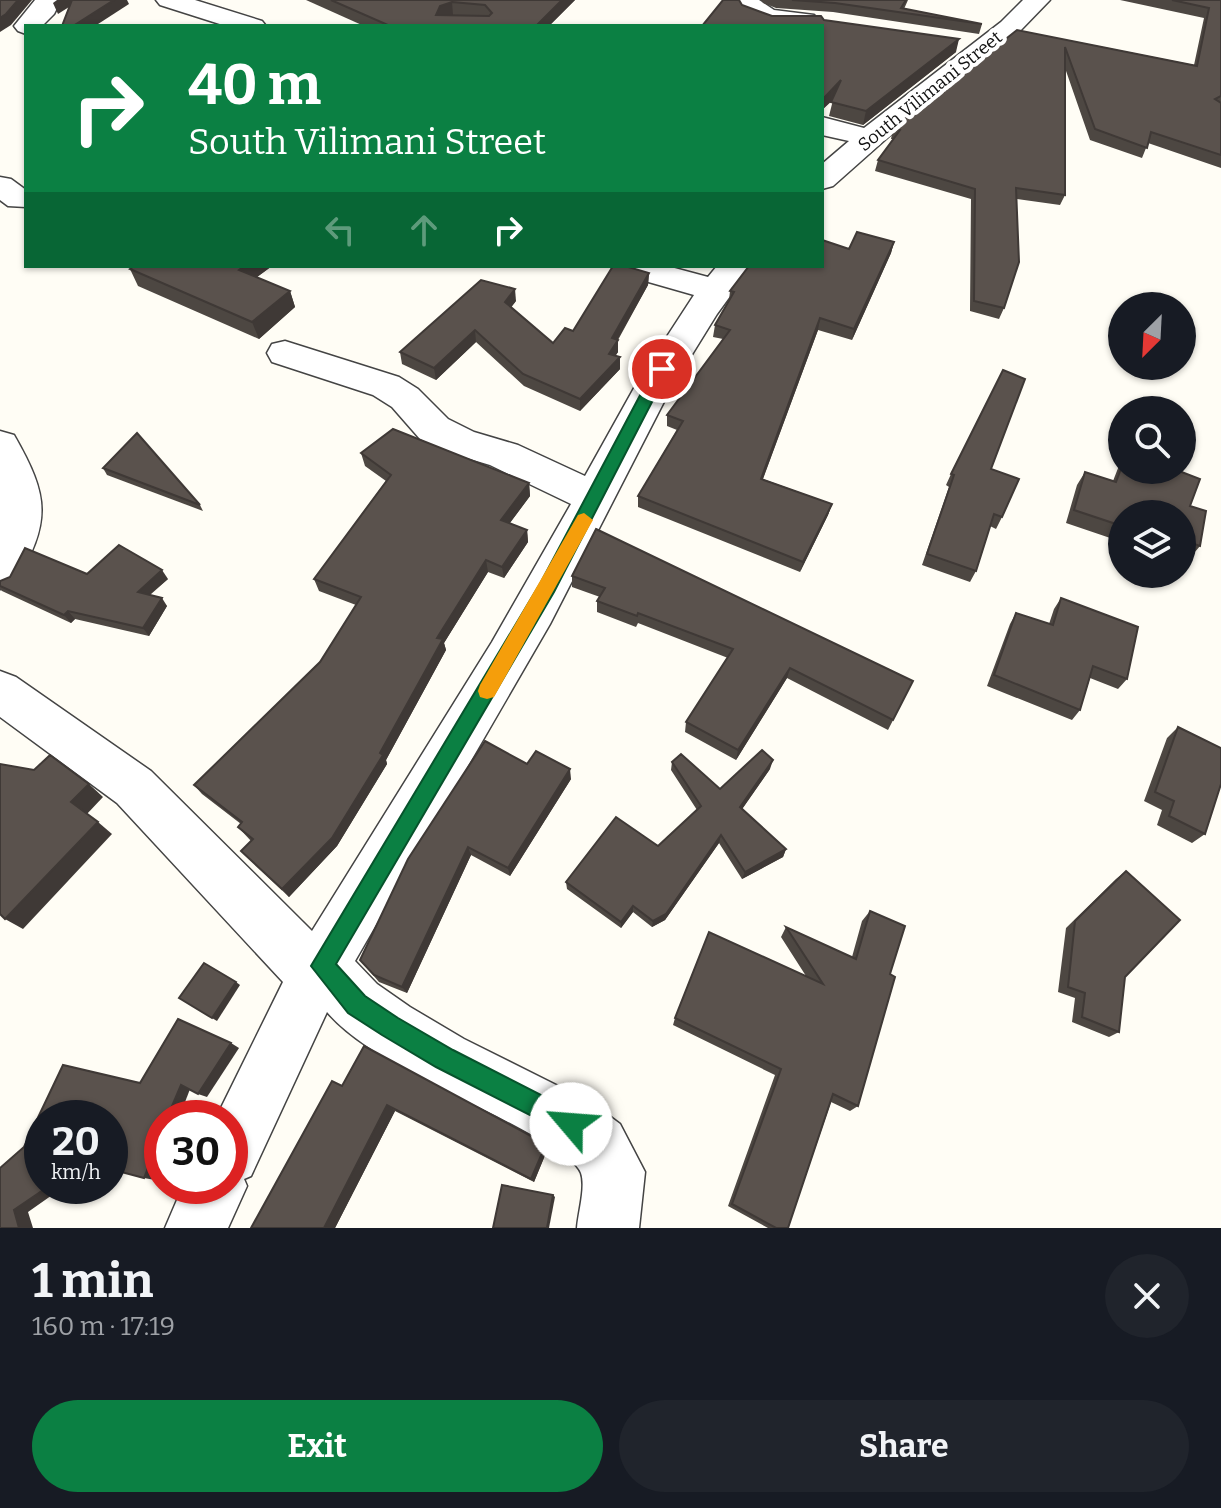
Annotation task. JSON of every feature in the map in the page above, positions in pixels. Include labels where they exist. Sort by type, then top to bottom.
[{"type":"street","points":[[29,24],[45,9],[48,0]]},
{"type":"street","points":[[169,0],[247,24]]},
{"type":"street","points":[[746,0],[751,10],[759,15],[833,23]]},
{"type":"street","name":"South Vilimani Street","points":[[824,178],[986,46],[1037,0]]},
{"type":"street","points":[[956,41],[986,46]]},
{"type":"street","points":[[824,126],[871,138]]},
{"type":"street","points":[[248,1118],[319,972],[456,745],[596,498],[662,369],[725,278],[645,268]]},
{"type":"street","points":[[285,353],[386,386],[405,398],[434,429],[461,442],[504,455],[596,498]]},
{"type":"street","points":[[0,445],[21,488],[23,520],[16,543],[0,572]]},
{"type":"street","points":[[0,691],[134,787],[278,933],[357,1004],[444,1059],[571,1124],[599,1145],[614,1172],[608,1228]]},
{"type":"street","points":[[196,1228],[207,1204]]},
{"type":"building","points":[[0,0],[18,0],[0,18]]},
{"type":"building","points":[[72,0],[114,0],[76,24],[63,24]]},
{"type":"building","points":[[331,0],[562,0],[538,24],[385,24]],"holes":[[[452,2],[485,5],[492,13],[489,16],[436,15],[440,6]]]},
{"type":"building","points":[[723,0],[739,0],[742,5],[772,16],[821,16],[824,20],[959,39],[866,111],[831,102],[841,80],[824,98],[824,24],[704,24]]},
{"type":"building","points":[[792,0],[906,0],[901,8],[982,24],[835,3]]},
{"type":"building","points":[[1172,0],[1221,0],[1221,96],[1215,99],[1221,103],[1221,155],[1151,132],[1147,148],[1095,129],[1065,47],[1065,195],[1016,188],[1019,262],[1004,308],[974,301],[975,189],[878,160],[900,130],[893,128],[1017,30],[1197,66],[1209,8]]},
{"type":"building","points":[[857,232],[894,242],[854,329],[820,318],[761,479],[832,504],[803,562],[638,496],[683,421],[667,415],[730,330],[715,325],[734,292],[730,291],[747,268],[824,268],[824,241],[849,249]]},
{"type":"building","points":[[242,268],[239,270],[290,291],[252,322],[130,269]]},
{"type":"building","points":[[612,268],[632,268],[649,273],[612,338],[618,340],[609,354],[620,357],[580,399],[523,374],[475,330],[434,368],[400,352],[481,280],[515,289],[505,302],[553,343],[565,328],[573,331]]},
{"type":"building","points":[[1003,370],[1025,379],[991,469],[1019,479],[1002,517],[994,514],[976,571],[927,554],[954,475],[951,474]]},
{"type":"building","points":[[393,429],[529,483],[501,520],[527,530],[502,567],[486,560],[437,638],[443,639],[380,753],[383,755],[332,838],[282,889],[241,851],[253,839],[238,827],[242,822],[194,785],[320,662],[361,597],[314,579],[391,475],[361,453]]},
{"type":"building","points":[[137,433],[200,505],[103,468]]},
{"type":"building","points":[[1085,472],[1108,479],[1108,484],[1196,484],[1196,477],[1200,479],[1192,500],[1108,500],[1108,521],[1074,510]]},
{"type":"building","points":[[1196,508],[1206,511],[1200,546],[1196,545]]},
{"type":"building","points":[[596,529],[913,681],[893,720],[790,668],[738,750],[686,722],[733,649],[597,601],[605,588],[572,576]]},
{"type":"building","points":[[119,545],[162,570],[138,592],[162,598],[143,628],[68,611],[64,615],[0,586],[0,581],[10,577],[25,548],[87,574]]},
{"type":"building","points":[[1061,598],[1138,627],[1127,679],[1093,666],[1080,710],[994,675],[1016,613],[1053,625]]},
{"type":"building","points":[[1178,727],[1221,748],[1221,784],[1205,834],[1169,816],[1174,801],[1155,792]]},
{"type":"building","points":[[485,741],[527,764],[536,751],[570,769],[508,868],[468,847],[402,987],[374,975],[360,960],[408,859]]},
{"type":"building","points":[[762,750],[773,760],[740,807],[786,849],[745,872],[721,835],[666,914],[653,921],[633,906],[621,922],[566,882],[616,817],[658,846],[701,806],[672,762],[681,754],[720,789]]},
{"type":"building","points":[[50,755],[89,784],[71,802],[98,822],[5,919],[0,914],[0,764],[34,770]]},
{"type":"building","points":[[1126,871],[1180,920],[1125,977],[1119,1032],[1082,1017],[1085,993],[1068,987],[1075,921]]},
{"type":"building","points":[[870,911],[905,926],[890,974],[895,977],[858,1106],[833,1094],[788,1228],[776,1228],[732,1204],[781,1069],[675,1018],[709,932],[823,984],[786,927],[856,959]]},
{"type":"building","points":[[204,963],[236,982],[212,1018],[179,998]]},
{"type":"building","points":[[178,1019],[231,1043],[198,1094],[181,1085],[175,1100],[144,1100],[144,1178],[128,1174],[128,1100],[46,1100],[63,1065],[140,1083]]},
{"type":"building","points":[[364,1046],[546,1144],[531,1179],[387,1105],[324,1228],[251,1228],[332,1081],[342,1086]]},
{"type":"building","points":[[24,1147],[24,1203],[14,1210],[19,1228],[0,1228],[0,1168]]},
{"type":"building","points":[[502,1185],[553,1195],[547,1228],[493,1228]]},
{"type":"slow traffic","points":[[487,691],[584,520]]},
{"type":"route","points":[[571,1124],[444,1059],[390,1027],[357,1004],[323,966],[547,587],[662,369]]}]
